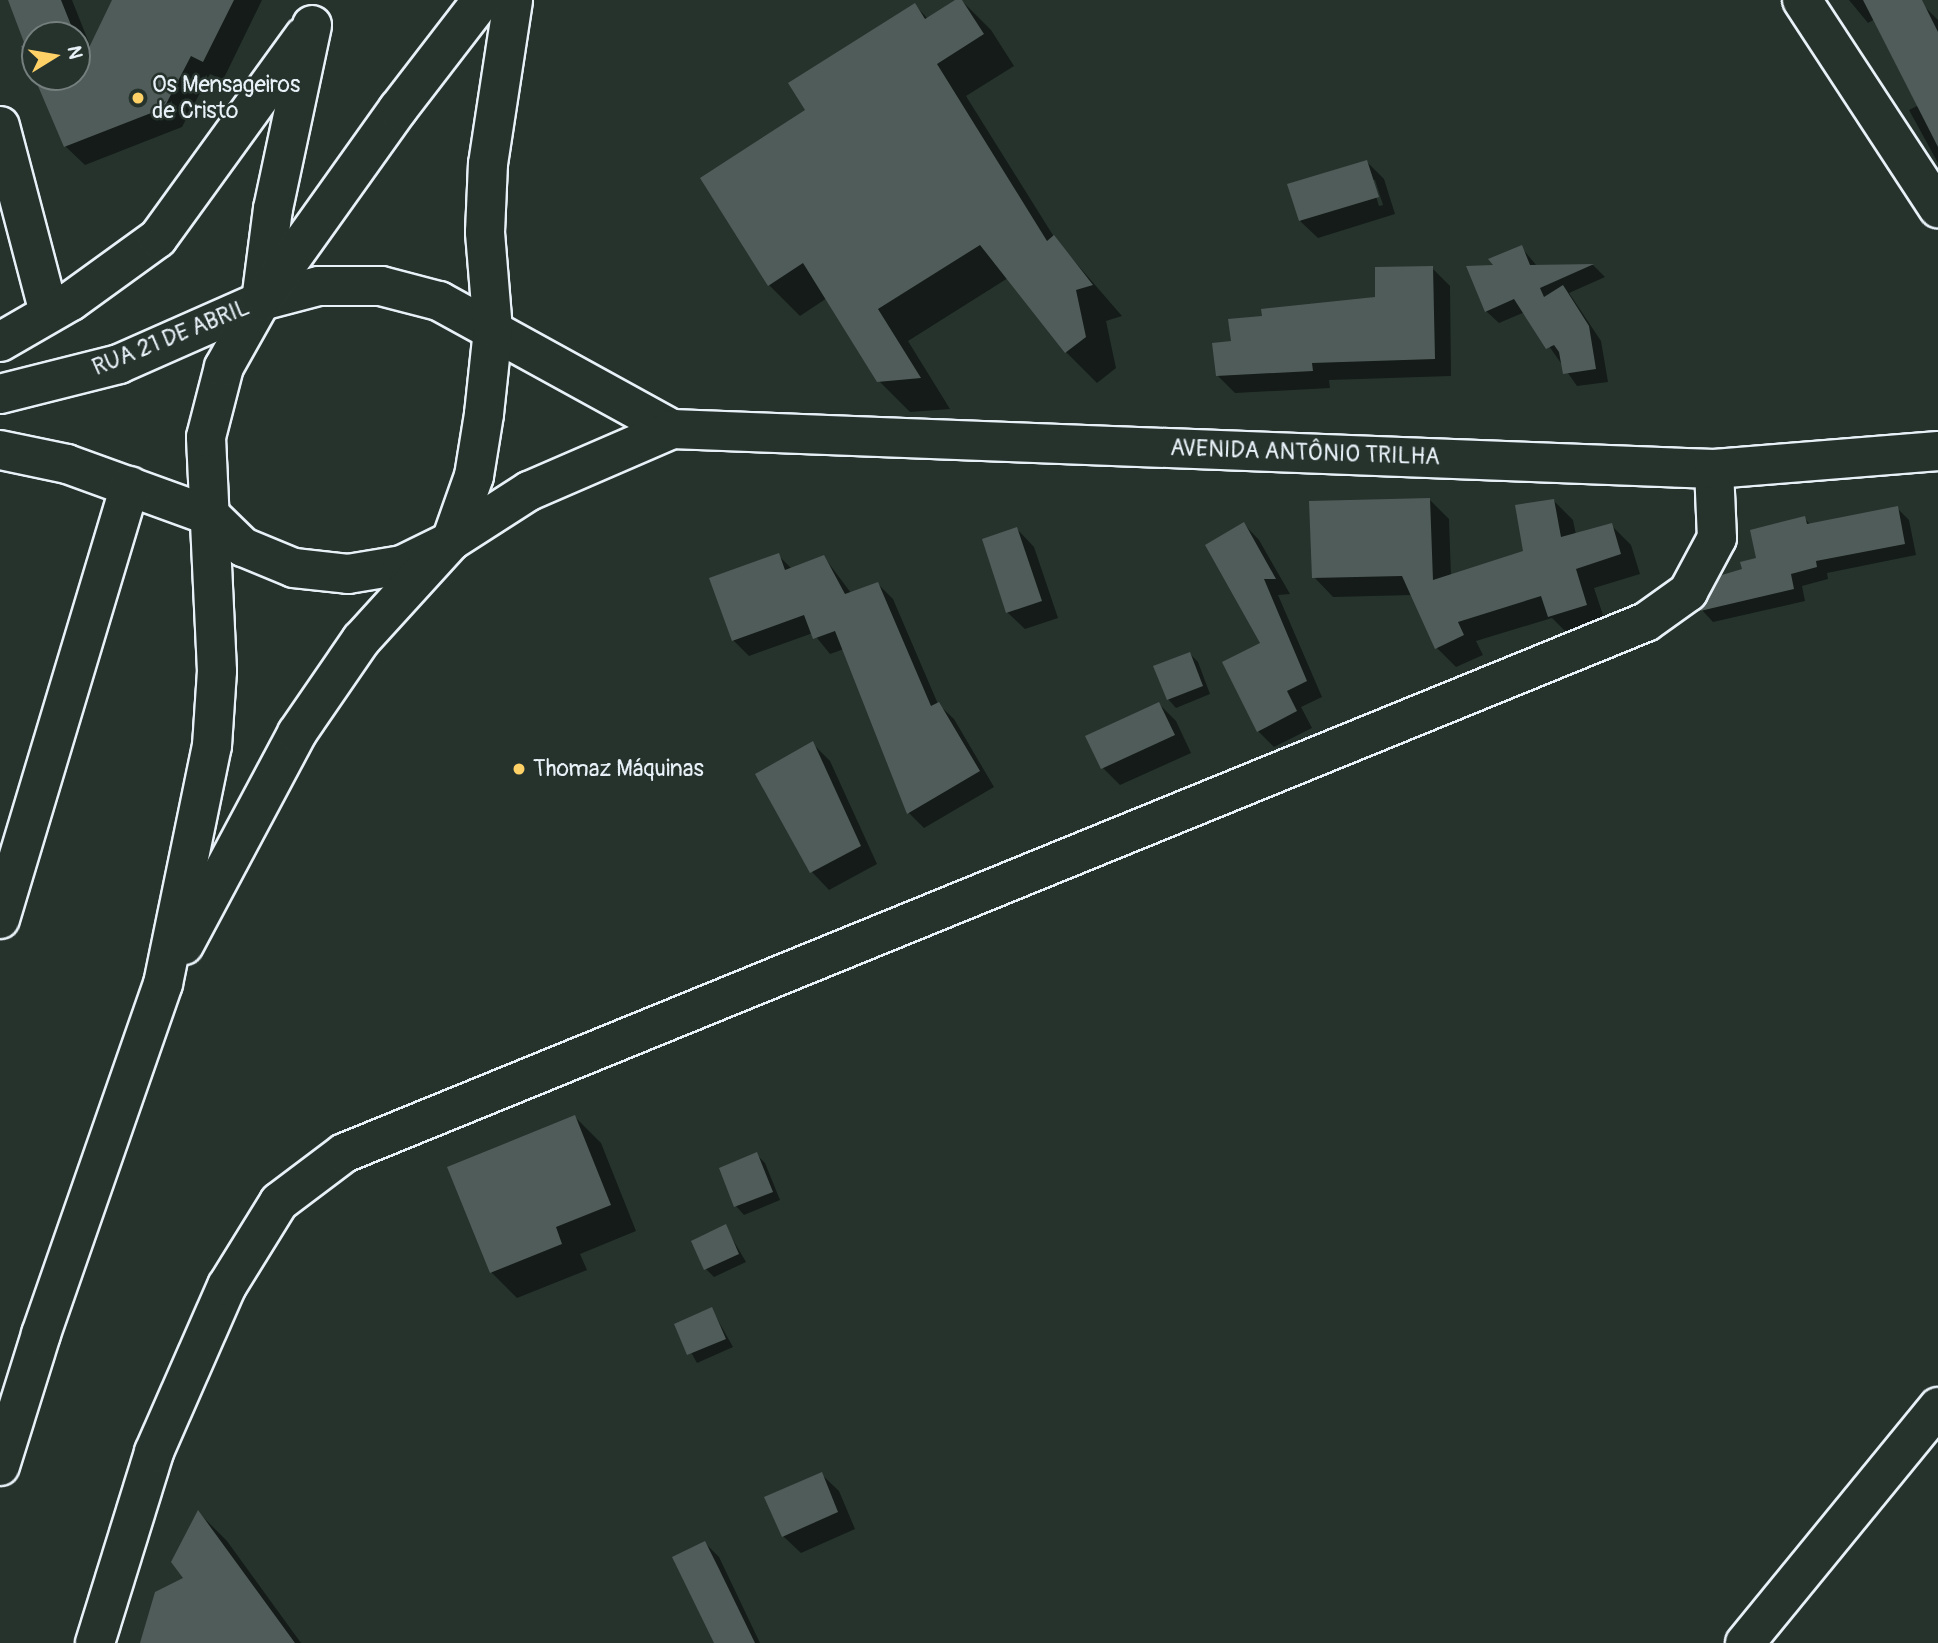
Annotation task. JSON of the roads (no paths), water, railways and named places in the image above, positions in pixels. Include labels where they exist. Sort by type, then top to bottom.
[{"type":"main road","points":[[0,1465],[41,1334],[163,984],[212,746],[217,671],[206,437],[225,367],[261,301],[482,0]]},
{"type":"main road","points":[[163,984],[297,733],[361,640],[451,541],[474,476],[493,330],[485,232],[488,164],[513,0]]},
{"type":"main road","points":[[1801,0],[1938,208]]},
{"type":"main road","points":[[261,301],[272,209],[317,12]]},
{"type":"main road","points":[[0,342],[49,313],[158,238],[317,12]]},
{"type":"main road","points":[[0,126],[49,313]]},
{"type":"main road","name":"RUA 21 DE ABRIL","points":[[0,394],[119,364],[261,301],[319,286],[381,286],[439,301],[493,330]]},
{"type":"main road","name":"AVENIDA ANTÔNIO TRILHA","points":[[493,330],[672,429]]},
{"type":"main road","name":"AVENIDA ANTÔNIO TRILHA","points":[[451,541],[529,491],[672,429],[1714,469],[1938,451]]},
{"type":"main road","points":[[0,450],[67,464],[211,516],[243,547],[294,568],[348,574],[402,565],[451,541]]},
{"type":"main road","points":[[95,1643],[154,1452],[227,1286],[279,1202],[344,1153],[1646,622],[1688,592],[1717,538],[1714,469]]},
{"type":"main road","points":[[0,919],[130,486]]},
{"type":"main road","points":[[1745,1643],[1938,1407]]},
{"type":"place","name":"Os Mensageiros de Cristo","points":[[138,98]]},
{"type":"place","name":"Thomaz Máquinas","points":[[519,769]]}]
